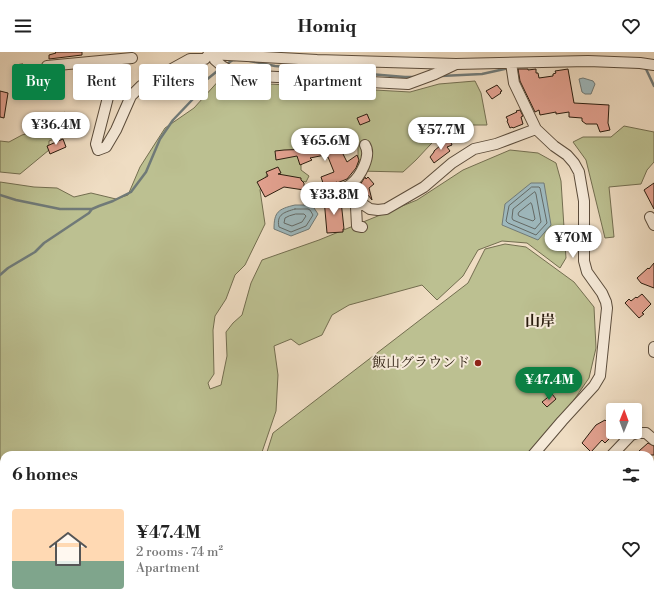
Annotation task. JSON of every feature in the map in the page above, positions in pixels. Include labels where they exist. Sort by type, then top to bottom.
[{"type":"street","points":[[112,60],[114,74],[96,144],[98,150],[106,147],[116,130],[131,96],[141,86],[190,59],[205,59],[209,54],[233,53],[317,60],[456,64],[588,61],[654,65]]},
{"type":"street","points":[[217,54],[215,60],[222,66],[238,74],[408,84],[456,64]]},
{"type":"street","points":[[65,64],[132,58]]},
{"type":"street","points":[[512,63],[514,83],[536,129],[554,146],[567,155],[579,172],[584,201],[584,261],[587,272],[602,293],[607,308],[600,376],[594,386],[536,451]]},
{"type":"street","points":[[365,145],[367,149],[367,158],[357,179],[350,185],[328,194],[349,195],[370,209],[378,210],[386,209],[424,187],[452,163],[474,149],[496,144],[536,129]]},
{"type":"street","points":[[362,204],[361,203],[356,207],[357,226],[362,227]]},
{"type":"street","points":[[654,347],[654,352]]},
{"type":"street","points":[[616,451],[631,435],[637,433],[646,433],[654,440]]},
{"type":"green space","points":[[475,81],[481,93],[487,125],[462,125],[444,130],[403,172],[358,171],[358,141],[304,132],[298,143],[301,156],[301,170],[309,176],[306,182],[268,172],[260,190],[265,224],[245,265],[235,275],[226,299],[215,316],[213,330],[214,374],[208,383],[210,389],[221,385],[227,356],[226,332],[242,315],[251,283],[262,260],[319,240],[417,200],[463,170],[510,150],[538,153],[556,163],[561,181],[566,258],[560,268],[527,243],[502,241],[478,250],[463,276],[437,300],[422,285],[349,305],[332,315],[322,335],[299,345],[291,339],[274,346],[278,375],[276,411],[262,451],[0,451],[0,182],[34,187],[57,188],[74,197],[91,193],[116,199],[128,195],[140,167],[165,128],[194,108],[201,100],[208,100],[208,92],[216,84],[216,100],[271,100],[271,84],[279,85],[279,100],[376,100],[376,90],[410,92],[439,84]]},
{"type":"green space","points":[[65,112],[72,120],[67,134],[49,141],[49,150],[20,174],[0,172],[0,141],[9,142],[22,135],[37,131]]},
{"type":"green space","points":[[624,126],[654,132],[654,162],[647,170],[641,184],[609,187],[614,237],[605,238],[586,160],[573,142],[583,137],[611,137]]},
{"type":"green space","name":"飯山グラウンド","points":[[505,244],[526,247],[574,282],[594,307],[596,348],[589,378],[567,410],[533,451],[267,451],[273,433],[468,283],[485,249]]},
{"type":"water","points":[[583,78],[593,81],[595,84],[591,94],[585,94],[582,92],[579,79]]},
{"type":"water","points":[[531,183],[544,183],[551,225],[538,240],[502,225],[505,204]]},
{"type":"water","points":[[295,205],[312,205],[318,214],[309,229],[291,236],[274,229],[275,219],[278,212]]},
{"type":"building","points":[[55,52],[82,52],[82,55],[49,59],[49,55],[56,53]]},
{"type":"building","points":[[518,69],[536,69],[536,73],[538,73],[539,78],[553,76],[553,74],[556,73],[555,71],[568,69],[574,103],[609,105],[608,123],[610,130],[600,132],[597,124],[586,124],[582,121],[582,118],[569,117],[569,112],[556,114],[556,112],[540,115],[539,110],[535,112],[520,81]]},
{"type":"building","points":[[497,85],[502,91],[492,99],[486,91]]},
{"type":"building","points":[[0,91],[8,93],[4,118],[0,117]]},
{"type":"building","points":[[520,110],[523,116],[521,117],[523,124],[510,128],[506,117]]},
{"type":"building","points":[[367,114],[370,121],[360,125],[357,118]]},
{"type":"building","points":[[449,138],[452,145],[447,147],[450,151],[434,163],[430,157],[434,151]]},
{"type":"building","points":[[63,139],[66,147],[50,154],[47,146]]},
{"type":"building","points":[[332,144],[337,152],[341,150],[347,162],[357,155],[359,160],[356,168],[347,179],[337,183],[324,186],[321,177],[334,172],[328,157],[327,158],[325,155],[310,158],[312,160],[300,165],[297,156],[276,160],[275,151],[311,150],[325,148]]},
{"type":"building","points":[[278,167],[281,173],[278,174],[301,178],[304,183],[304,190],[284,187],[265,197],[257,182],[268,176],[266,172]]},
{"type":"building","points":[[365,177],[366,179],[368,177],[374,184],[369,188],[372,200],[360,185]]},
{"type":"building","points":[[654,183],[654,209],[644,190]]},
{"type":"building","points":[[324,199],[341,201],[343,232],[327,233]]},
{"type":"building","points":[[654,263],[654,288],[641,283],[637,278]]},
{"type":"building","points":[[642,294],[651,304],[639,318],[625,303],[629,299],[631,301]]},
{"type":"building","points":[[552,394],[556,399],[547,407],[542,402]]},
{"type":"building","points":[[605,420],[606,439],[609,439],[605,443],[602,440],[592,451],[590,451],[582,443],[596,425]]},
{"type":"building","points":[[648,443],[654,446],[654,451],[639,451]]},
{"type":"waterway","points":[[227,64],[235,60]]},
{"type":"waterway","points":[[250,61],[275,66],[416,77]]},
{"type":"waterway","points":[[441,76],[482,74],[509,68]]},
{"type":"waterway","points":[[644,68],[646,69],[654,86]]},
{"type":"waterway","points":[[0,195],[16,200],[60,209],[92,209],[131,192],[146,172],[160,139],[173,120],[193,99],[205,81],[216,72]]},
{"type":"waterway","points":[[0,275],[8,268],[35,252],[44,243],[89,213],[92,209]]},
{"type":"place","name":"飯山グラウンド","points":[[478,363]]},
{"type":"district","name":"山岸","points":[[540,321]]}]
